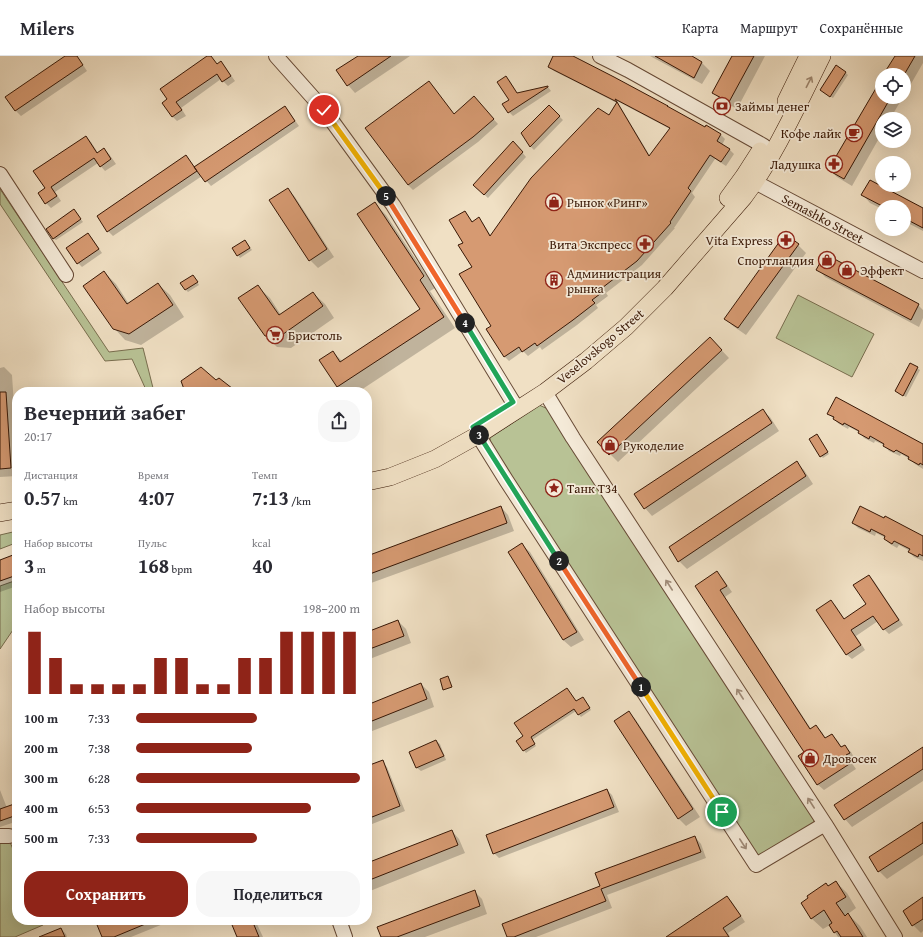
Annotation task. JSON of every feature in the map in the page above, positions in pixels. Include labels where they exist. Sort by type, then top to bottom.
[{"type":"main road","name":"Veselovskogo Street","points":[[372,481],[390,476],[435,459],[542,388],[586,361],[620,332],[665,288],[744,197],[764,146],[808,56]]},
{"type":"main road","name":"Veselovskogo Street","points":[[750,179],[780,140],[822,56]]},
{"type":"main road","name":"Veselovskogo Street","points":[[372,472],[388,468],[476,431],[513,402],[542,388]]},
{"type":"main road","points":[[0,513],[12,511]]},
{"type":"main road","points":[[0,524],[12,523]]},
{"type":"street","points":[[276,56],[324,110],[393,205],[513,402]]},
{"type":"street","points":[[600,56],[764,146]]},
{"type":"street","points":[[0,174],[66,275]]},
{"type":"street","name":"Semashko Street","points":[[750,179],[923,271]]},
{"type":"street","points":[[542,388],[589,463],[825,824],[895,937]]},
{"type":"street","points":[[476,431],[506,480],[756,865],[825,824]]},
{"type":"street","points":[[341,925],[345,937]]},
{"type":"green space","points":[[0,189],[109,352],[143,348],[153,387],[145,387],[132,359],[105,361],[0,204]]},
{"type":"green space","points":[[798,295],[874,334],[852,377],[776,338]]},
{"type":"green space","points":[[539,405],[548,409],[815,817],[813,825],[761,856],[753,852],[491,446],[490,438]]},
{"type":"green space","points":[[12,532],[12,544],[0,549],[0,535]]},
{"type":"green space","points":[[12,582],[12,631],[0,649],[0,586]]},
{"type":"green space","points":[[0,839],[10,842],[12,847],[12,925],[43,925],[15,937],[0,937]]},
{"type":"building","points":[[65,56],[77,56],[83,65],[15,111],[5,97]]},
{"type":"building","points":[[207,56],[211,56],[217,64],[221,61],[231,76],[222,82],[217,74],[176,102],[182,110],[172,117],[162,103],[167,99],[160,89]]},
{"type":"building","points":[[358,56],[391,56],[347,86],[336,70]]},
{"type":"building","points":[[553,56],[573,56],[705,127],[706,125],[721,134],[717,141],[730,149],[721,162],[710,155],[688,188],[691,191],[670,222],[671,223],[637,261],[602,288],[604,291],[592,300],[595,303],[537,346],[535,343],[522,352],[519,347],[504,357],[486,329],[491,326],[459,274],[472,267],[458,245],[463,243],[449,220],[465,211],[472,222],[479,217],[490,236],[531,178],[598,108],[609,115],[617,102],[548,67]],"holes":[[[615,99],[670,128],[649,156],[617,102]]]},
{"type":"building","points":[[655,56],[692,56],[702,62],[694,78]]},
{"type":"building","points":[[732,56],[754,56],[729,102],[712,93]]},
{"type":"building","points":[[895,56],[915,56],[908,68],[887,68]]},
{"type":"building","points":[[836,65],[846,72],[830,97],[820,90]]},
{"type":"building","points":[[506,76],[517,93],[548,87],[508,113],[502,104],[509,100],[497,82]]},
{"type":"building","points":[[429,81],[454,114],[474,96],[494,119],[473,137],[408,185],[365,128]]},
{"type":"building","points":[[875,90],[875,104],[887,104],[882,112],[875,112],[875,125],[844,179],[828,170]]},
{"type":"building","points":[[549,105],[560,116],[530,147],[521,133]]},
{"type":"building","points":[[285,106],[295,121],[205,182],[194,167]]},
{"type":"building","points":[[86,136],[97,153],[104,148],[111,159],[100,167],[94,158],[51,187],[57,196],[45,204],[38,193],[45,188],[33,171]]},
{"type":"building","points":[[513,141],[523,152],[484,195],[473,185]]},
{"type":"building","points":[[186,155],[197,171],[107,232],[97,216]]},
{"type":"building","points":[[870,180],[875,183],[875,192],[893,192],[908,200],[875,200],[875,202],[861,195]]},
{"type":"building","points":[[288,188],[327,249],[309,261],[269,200]]},
{"type":"building","points":[[375,202],[424,276],[420,280],[444,317],[337,387],[319,360],[333,351],[340,362],[420,309],[357,214]]},
{"type":"building","points":[[911,202],[923,208],[923,228],[911,222]]},
{"type":"building","points":[[74,209],[81,219],[53,239],[46,229]]},
{"type":"building","points":[[88,233],[99,249],[77,264],[66,248]]},
{"type":"building","points":[[785,234],[799,244],[738,328],[724,319]]},
{"type":"building","points":[[245,240],[250,248],[237,256],[232,248]]},
{"type":"building","points":[[825,254],[919,304],[911,320],[816,270]]},
{"type":"building","points":[[104,271],[127,304],[158,283],[173,305],[129,334],[113,329],[83,286]]},
{"type":"building","points":[[193,275],[198,282],[185,290],[180,283]]},
{"type":"building","points":[[258,285],[279,315],[313,292],[323,306],[279,337],[265,336],[238,298]]},
{"type":"building","points":[[710,337],[722,350],[609,455],[597,442]]},
{"type":"building","points":[[910,363],[918,367],[903,396],[895,391]]},
{"type":"building","points":[[201,367],[216,380],[219,378],[231,387],[183,387],[181,381]]},
{"type":"building","points":[[0,392],[6,392],[11,468],[0,469]]},
{"type":"building","points":[[836,397],[923,444],[923,465],[920,463],[919,465],[908,459],[909,457],[896,450],[894,452],[883,446],[884,444],[870,436],[869,439],[858,433],[859,431],[844,423],[843,425],[833,419],[834,417],[827,414]]},
{"type":"building","points":[[763,409],[772,423],[644,509],[634,494]]},
{"type":"building","points":[[817,434],[828,452],[820,457],[809,439]]},
{"type":"building","points":[[797,461],[806,476],[678,562],[669,547]]},
{"type":"building","points":[[501,506],[507,523],[372,573],[372,554]]},
{"type":"building","points":[[860,506],[884,518],[885,516],[923,536],[923,556],[919,554],[918,557],[908,552],[910,549],[894,541],[892,544],[884,539],[885,536],[871,529],[870,532],[852,523]]},
{"type":"building","points":[[522,543],[577,632],[563,640],[508,552]]},
{"type":"building","points":[[12,555],[12,577],[0,581],[0,560]]},
{"type":"building","points":[[717,571],[727,586],[720,590],[810,729],[816,725],[825,738],[832,734],[841,747],[845,745],[850,753],[846,755],[851,763],[817,785],[798,756],[804,752],[695,586]]},
{"type":"building","points":[[869,575],[899,620],[883,630],[873,616],[851,630],[861,645],[846,655],[816,610],[831,600],[844,619],[866,604],[853,585]]},
{"type":"building","points":[[398,620],[404,636],[372,648],[372,630]]},
{"type":"building","points":[[448,676],[452,687],[443,690],[440,679]]},
{"type":"building","points":[[421,683],[427,699],[372,721],[372,703]]},
{"type":"building","points":[[567,688],[576,701],[583,697],[590,708],[578,715],[574,709],[531,737],[535,744],[523,751],[516,741],[523,736],[514,723]]},
{"type":"building","points":[[629,711],[693,809],[678,819],[614,721]]},
{"type":"building","points":[[436,740],[444,756],[416,768],[409,752]]},
{"type":"building","points":[[923,747],[923,769],[844,820],[834,805]]},
{"type":"building","points":[[383,760],[400,806],[372,817],[372,764]]},
{"type":"building","points":[[607,789],[614,807],[493,854],[486,835]]},
{"type":"building","points":[[12,805],[12,817],[0,821],[0,809]]},
{"type":"building","points":[[923,822],[923,843],[878,872],[869,857]]},
{"type":"building","points":[[452,830],[458,845],[372,879],[372,861]]},
{"type":"building","points":[[695,836],[701,852],[601,889],[606,901],[514,937],[507,937],[502,924],[600,886],[595,873]]},
{"type":"building","points":[[836,881],[846,897],[836,903],[845,916],[848,913],[863,937],[841,937],[837,931],[834,933],[829,925],[832,923],[824,910],[811,919],[801,903],[808,898],[807,896],[826,883],[828,886]]},
{"type":"building","points":[[475,890],[480,906],[397,937],[381,937],[377,927]]},
{"type":"building","points":[[727,896],[741,916],[723,928],[729,937],[666,937]]},
{"type":"building","points":[[923,897],[923,919],[912,926],[903,911]]},
{"type":"building","points":[[97,925],[143,925],[114,937],[102,937]]},
{"type":"building","points":[[232,925],[254,925],[259,937],[237,937]]},
{"type":"building","points":[[61,928],[65,937],[39,937]]},
{"type":"place","name":"Займы денег","points":[[722,106]]},
{"type":"place","name":"Кофе лайк","points":[[854,133]]},
{"type":"place","name":"Ладушка","points":[[834,164]]},
{"type":"place","name":"Рынок «Ринг»","points":[[554,202]]},
{"type":"place","name":"Vita Express","points":[[786,240]]},
{"type":"place","name":"Вита Экспресс","points":[[645,244]]},
{"type":"place","name":"Спортландия","points":[[827,260]]},
{"type":"place","name":"Эффект","points":[[847,270]]},
{"type":"place","name":"Администрация рынка","points":[[554,280]]},
{"type":"place","name":"Бристоль","points":[[275,335]]},
{"type":"place","name":"Рукоделие","points":[[610,445]]},
{"type":"place","name":"Танк T34","points":[[554,488]]},
{"type":"place","name":"Дровосек","points":[[810,758]]},
{"type":"route","points":[[324,110],[393,205],[513,402],[473,427],[722,812]]}]
